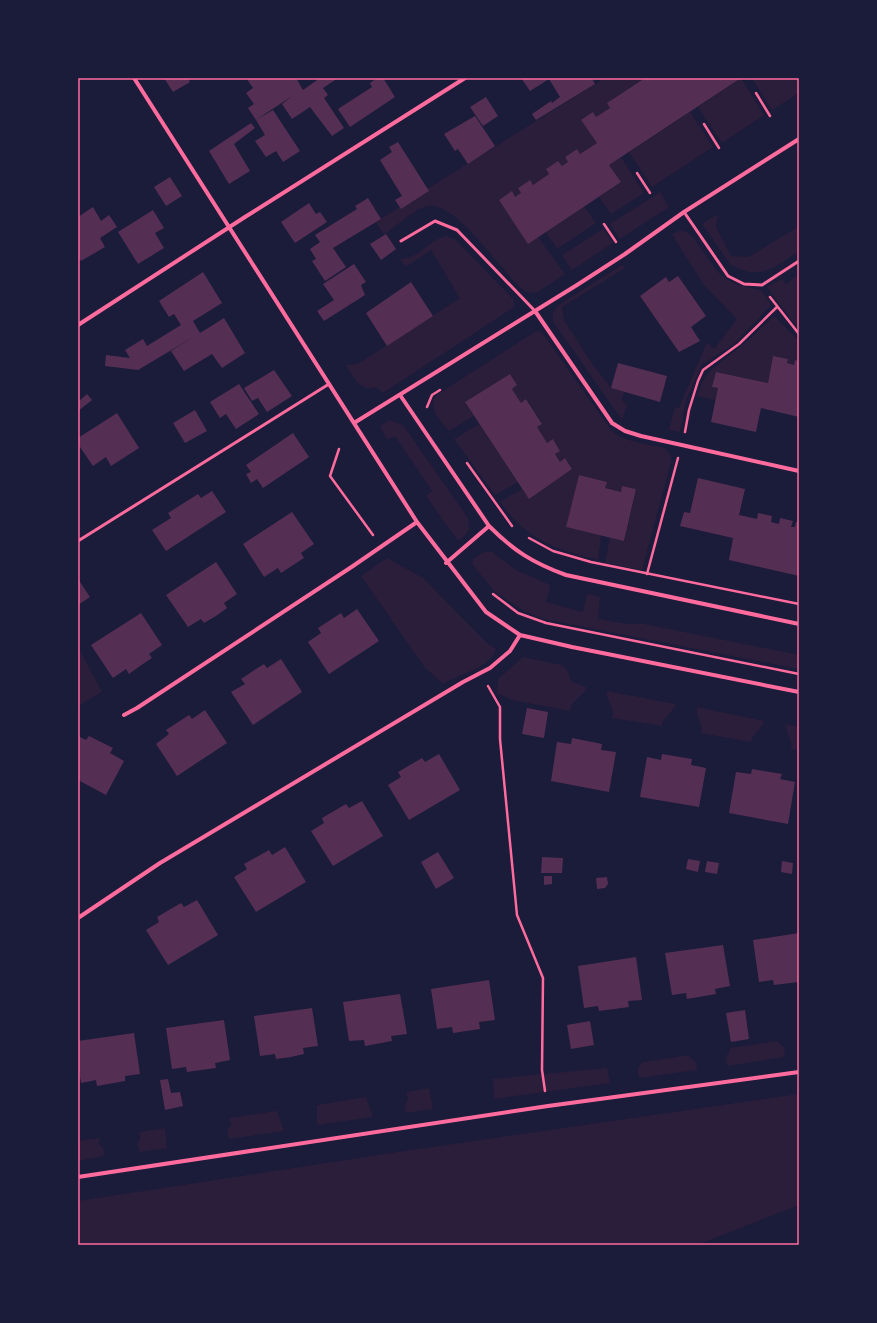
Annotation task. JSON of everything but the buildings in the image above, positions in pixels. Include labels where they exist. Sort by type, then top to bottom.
[{"type":"street","points":[[134,78],[230,226],[417,522],[446,562],[486,612],[520,635],[572,647],[799,692]]},
{"type":"street","points":[[78,325],[230,226],[465,78]]},
{"type":"street","points":[[354,423],[625,254],[684,212],[799,139]]},
{"type":"street","points":[[535,311],[612,424],[625,431],[681,445],[799,470]]},
{"type":"street","points":[[400,395],[489,526],[511,547],[541,566],[566,575],[799,624]]},
{"type":"street","points":[[124,714],[137,708],[417,522]]},
{"type":"street","points":[[446,562],[489,526]]},
{"type":"street","points":[[78,918],[160,863],[481,673],[510,651],[520,635]]},
{"type":"street","points":[[78,1177],[548,1106],[799,1072]]},
{"type":"lane","points":[[684,212],[728,276],[744,284],[762,285],[799,261]]},
{"type":"lane","points":[[401,241],[435,221],[457,230],[535,311]]},
{"type":"lane","points":[[78,541],[329,384]]},
{"type":"path","points":[[756,93],[770,116]]},
{"type":"path","points":[[704,124],[719,148]]},
{"type":"path","points":[[637,173],[650,193]]},
{"type":"path","points":[[604,224],[625,254]]},
{"type":"path","points":[[762,285],[777,307],[799,334]]},
{"type":"path","points":[[647,574],[685,434],[689,410],[698,382],[704,370],[739,344],[777,307]]},
{"type":"path","points":[[431,413],[426,407],[432,395],[445,386]]},
{"type":"path","points":[[339,449],[330,476],[381,547]]},
{"type":"path","points":[[466,462],[517,532]]},
{"type":"path","points":[[523,535],[553,551],[591,562],[799,604]]},
{"type":"path","points":[[492,594],[518,613],[546,624],[799,674]]},
{"type":"path","points":[[481,673],[500,707],[500,739],[517,915],[543,978],[542,1070],[548,1106]]},
{"type":"shaded area","points":[[605,78],[645,78],[607,103],[610,108],[596,117],[593,112],[597,143],[580,154],[577,149],[565,157],[568,162],[562,166],[558,161],[546,169],[549,174],[533,185],[530,180],[518,187],[521,193],[515,197],[512,192],[499,200],[528,243],[538,237],[565,274],[536,293],[526,292],[516,283],[463,224],[449,213],[436,207],[424,207],[420,209],[384,235],[376,222],[400,207],[401,209],[429,191],[427,189]]},
{"type":"shaded area","points":[[741,78],[764,115],[722,143],[698,107]]},
{"type":"shaded area","points":[[752,78],[799,78],[799,93],[772,110]]},
{"type":"shaded area","points":[[690,112],[713,147],[652,187],[629,152]]},
{"type":"shaded area","points":[[621,157],[644,193],[611,214],[599,197],[621,182],[609,165]]},
{"type":"shaded area","points":[[660,192],[669,207],[620,239],[610,224]]},
{"type":"shaded area","points":[[584,206],[596,223],[557,249],[546,232]]},
{"type":"shaded area","points":[[718,214],[716,227],[731,256],[749,257],[799,226],[799,251],[782,263],[766,271],[750,272],[730,264],[702,224]]},
{"type":"shaded area","points":[[603,229],[613,243],[572,270],[562,255]]},
{"type":"shaded area","points":[[681,230],[687,232],[692,237],[713,266],[724,277],[737,284],[761,290],[771,305],[735,343],[702,365],[686,400],[680,432],[669,430],[675,407],[679,408],[707,342],[714,349],[737,319],[703,284],[672,234]]},
{"type":"shaded area","points":[[446,236],[455,239],[514,300],[514,307],[383,393],[376,387],[366,388],[361,386],[346,365],[358,364],[460,298],[431,250],[406,267],[400,259],[419,253],[439,238]]},
{"type":"shaded area","points":[[622,265],[625,268],[562,307],[564,320],[591,362],[611,388],[624,392],[622,400],[627,406],[622,420],[554,323],[553,315],[554,311],[560,304]]},
{"type":"shaded area","points":[[799,274],[799,330],[767,287],[782,279],[786,284]]},
{"type":"shaded area","points":[[774,316],[799,341],[799,361],[795,360],[794,365],[787,363],[788,359],[773,356],[768,383],[716,372],[712,387],[718,388],[716,400],[697,396],[702,382],[710,371],[752,337]]},
{"type":"shaded area","points":[[538,330],[543,334],[611,430],[629,440],[665,448],[672,458],[642,570],[605,563],[610,537],[625,540],[636,489],[622,486],[621,492],[605,488],[606,482],[579,475],[566,527],[601,535],[598,560],[555,546],[531,534],[510,515],[500,502],[522,489],[529,498],[572,469],[566,459],[560,462],[555,454],[560,450],[553,439],[547,443],[537,427],[542,423],[527,399],[521,403],[512,389],[517,385],[510,374],[465,402],[474,416],[449,431],[436,415],[433,406],[435,396]]},
{"type":"shaded area","points":[[389,420],[403,425],[468,518],[469,530],[462,539],[457,540],[426,496],[432,491],[395,436],[387,440],[380,426]]},
{"type":"shaded area","points":[[479,424],[518,482],[495,495],[454,439]]},
{"type":"shaded area","points":[[486,551],[492,552],[516,570],[550,585],[546,602],[583,612],[587,594],[600,597],[598,619],[627,624],[644,624],[799,655],[799,669],[544,619],[524,611],[495,592],[472,564],[474,558]]},
{"type":"shaded area","points":[[387,558],[423,578],[489,645],[496,649],[493,656],[474,670],[443,684],[425,668],[361,576]]},
{"type":"shaded area","points":[[79,649],[102,692],[78,706],[78,650]]},
{"type":"shaded area","points":[[523,657],[562,665],[567,670],[572,682],[586,687],[586,690],[571,705],[570,711],[512,700],[497,693],[498,679]]},
{"type":"shaded area","points":[[607,691],[675,704],[675,707],[663,721],[662,726],[612,718],[613,712],[606,693]]},
{"type":"shaded area","points":[[697,707],[764,721],[751,742],[701,733],[702,729],[697,714]]},
{"type":"shaded area","points":[[786,724],[799,727],[799,750],[791,749],[791,742]]},
{"type":"shaded area","points":[[778,1041],[779,1044],[784,1047],[785,1057],[727,1066],[726,1056],[730,1051],[730,1048]]},
{"type":"shaded area","points":[[690,1055],[691,1059],[696,1062],[697,1070],[639,1078],[638,1068],[643,1062]]},
{"type":"shaded area","points":[[607,1068],[610,1083],[494,1099],[493,1079]]},
{"type":"shaded area","points":[[429,1088],[433,1109],[406,1113],[405,1105],[408,1099],[406,1092]]},
{"type":"shaded area","points":[[799,1094],[799,1205],[697,1245],[78,1245],[78,1201],[411,1150]]},
{"type":"shaded area","points":[[366,1097],[373,1117],[317,1125],[317,1105]]},
{"type":"shaded area","points":[[277,1111],[284,1131],[229,1139],[227,1129],[231,1125],[229,1118]]},
{"type":"shaded area","points":[[165,1128],[167,1148],[140,1152],[137,1144],[140,1139],[139,1132]]},
{"type":"shaded area","points":[[99,1138],[99,1144],[103,1148],[104,1156],[78,1161],[78,1141]]}]
